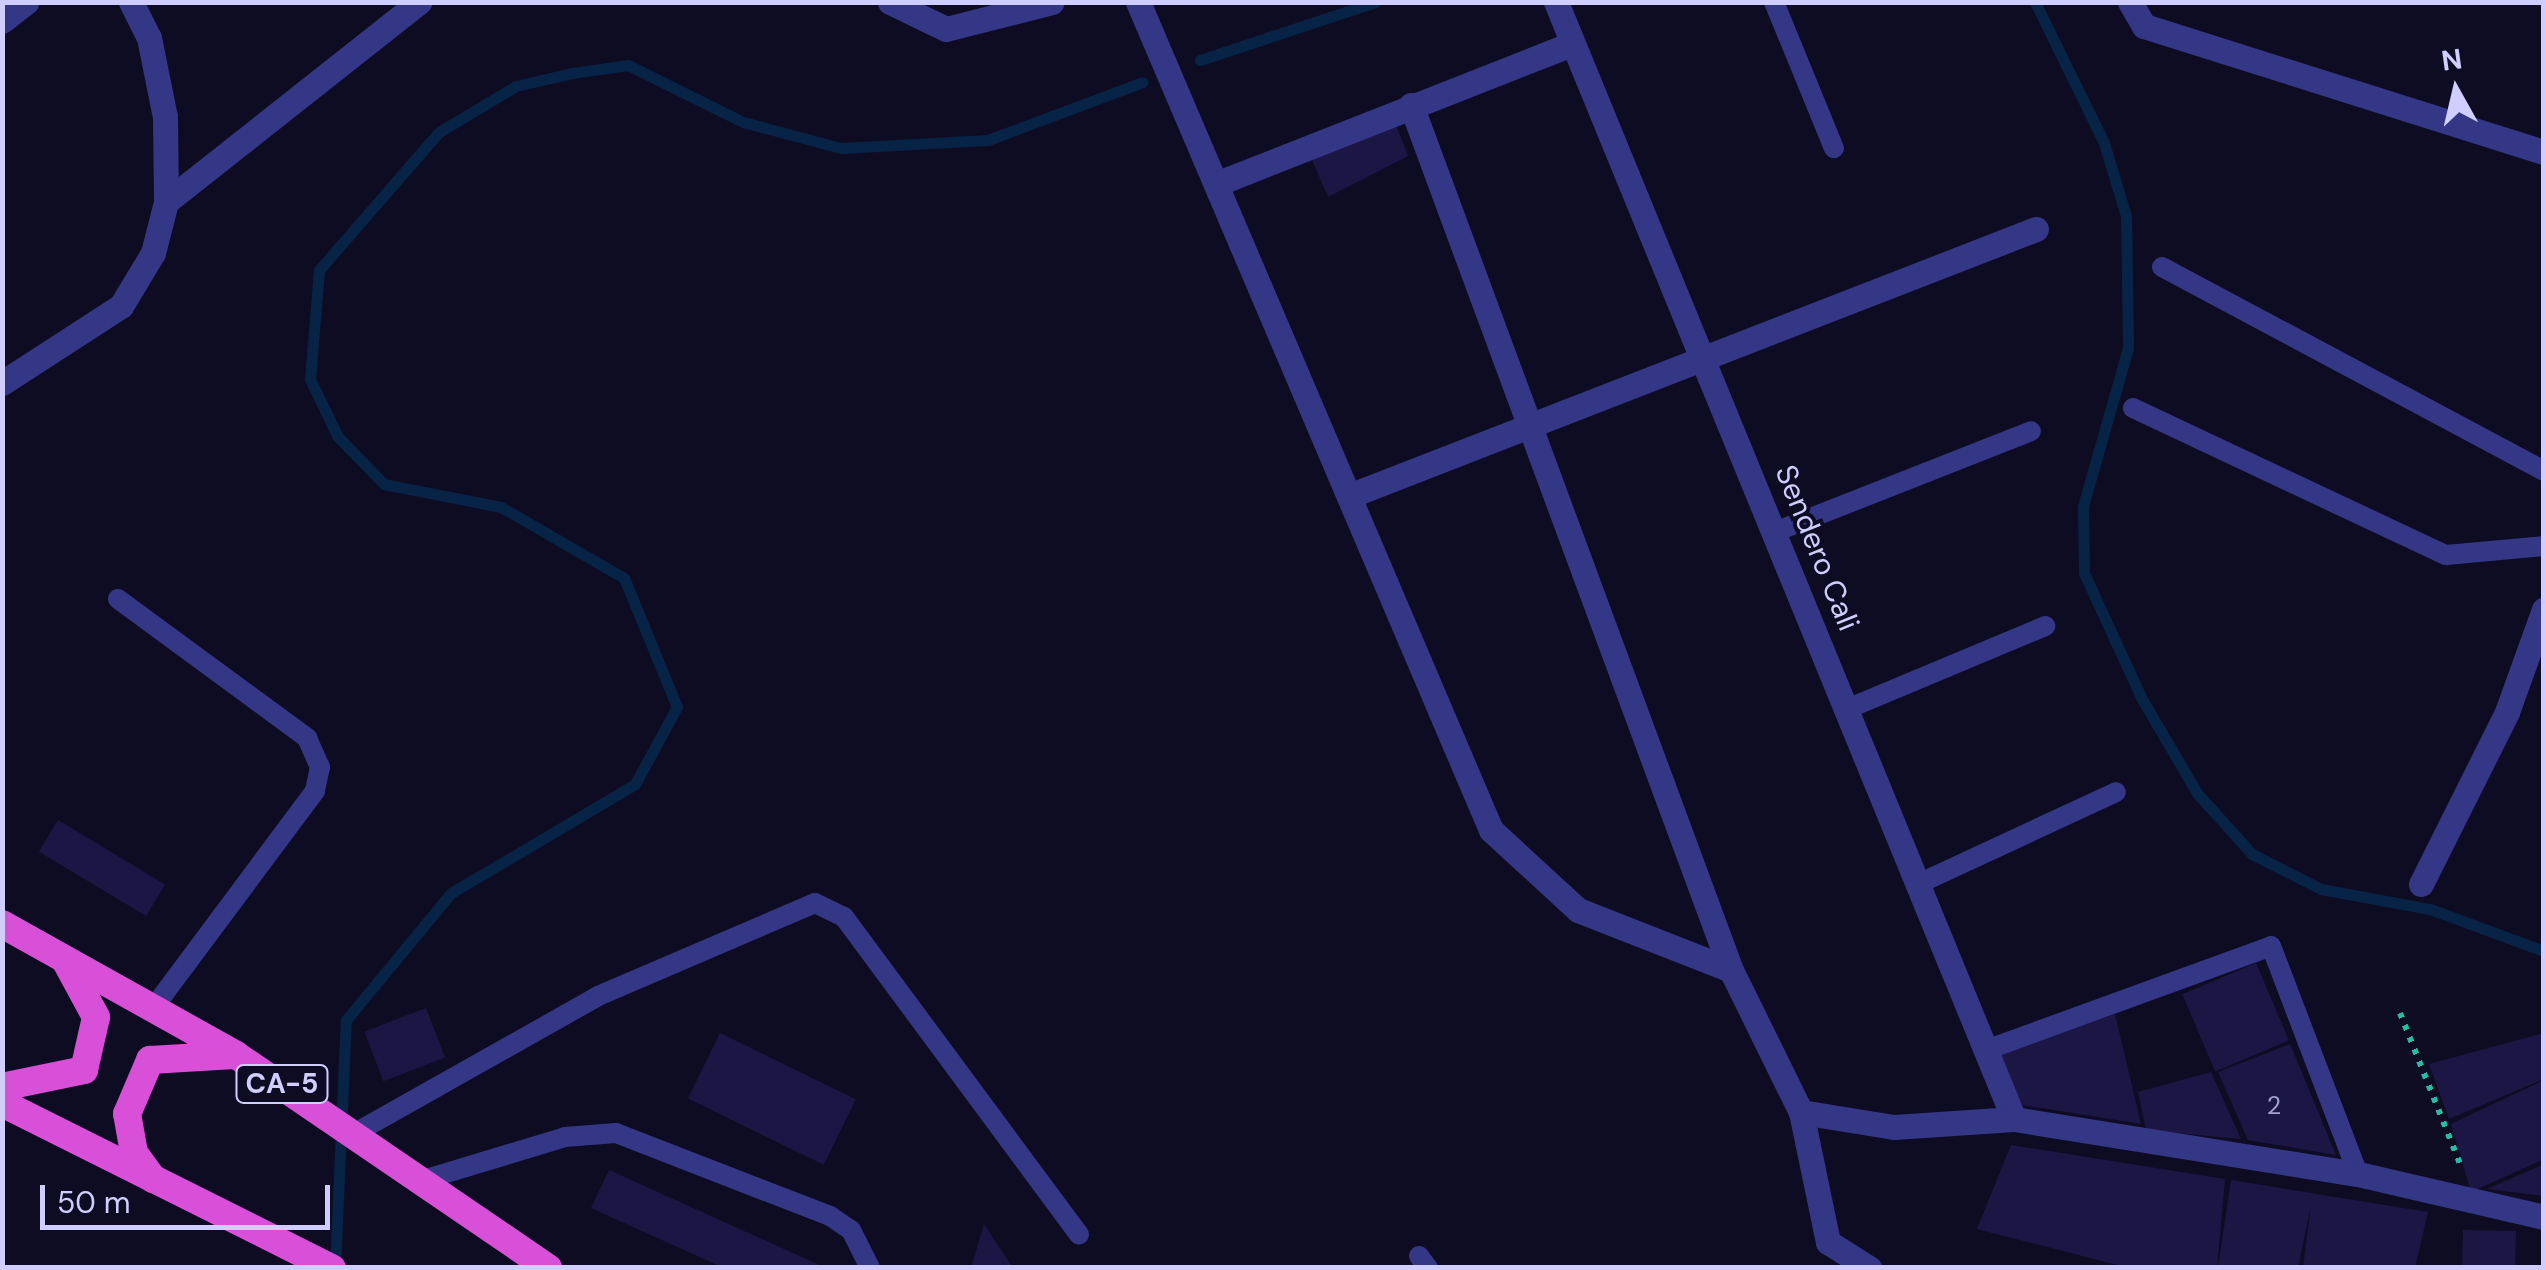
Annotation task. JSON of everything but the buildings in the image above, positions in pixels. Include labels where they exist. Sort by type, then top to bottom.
[{"type":"highway","name":"CA-5","points":[[2,924],[57,950],[236,1055],[357,1132],[548,1268]]},
{"type":"highway","points":[[2,1088],[84,1070],[96,1016],[57,950]]},
{"type":"highway","points":[[154,1180],[134,1153],[126,1114],[150,1060],[236,1055]]},
{"type":"highway","points":[[2,1103],[332,1268]]},
{"type":"street","points":[[2,21],[26,2]]},
{"type":"street","points":[[2,383],[121,306],[153,253],[166,202],[159,74],[131,2]]},
{"type":"street","points":[[166,202],[419,2]]},
{"type":"street","points":[[890,2],[946,29],[1052,2]]},
{"type":"street","points":[[1138,2],[1491,830],[1578,910],[1731,970]]},
{"type":"street","name":"Sendero Cali","points":[[1556,2],[2014,1119]]},
{"type":"street","points":[[2130,2],[2144,26],[2544,152]]},
{"type":"street","points":[[1216,184],[1570,44]]},
{"type":"street","points":[[1411,104],[1523,426],[1731,970],[1801,1112],[1828,1242],[1869,1268]]},
{"type":"street","points":[[1349,496],[2036,229]]},
{"type":"street","points":[[2420,884],[2507,712],[2544,609]]},
{"type":"street","points":[[1801,1112],[1894,1127],[2014,1119],[2358,1174],[2544,1217]]},
{"type":"lane","points":[[1774,2],[1834,148]]},
{"type":"lane","points":[[2162,267],[2544,471]]},
{"type":"lane","points":[[2133,408],[2446,554],[2544,546]]},
{"type":"lane","points":[[1775,532],[2032,431]]},
{"type":"lane","points":[[118,599],[307,738],[320,767],[315,791],[154,1007]]},
{"type":"lane","points":[[1847,709],[2045,626]]},
{"type":"lane","points":[[1918,884],[2116,792]]},
{"type":"lane","points":[[357,1132],[598,996],[815,903],[844,917],[1079,1235]]},
{"type":"lane","points":[[1986,1050],[2271,946],[2358,1174]]},
{"type":"lane","points":[[423,1180],[565,1137],[616,1133],[830,1216],[851,1230],[870,1268]]},
{"type":"path","points":[[2400,1012],[2474,1200]]},
{"type":"waterway","points":[[1200,60],[1375,2]]},
{"type":"waterway","points":[[2035,2],[2104,143],[2126,216],[2128,348],[2083,506],[2084,573],[2142,699],[2197,793],[2252,854],[2321,889],[2430,909],[2544,951]]},
{"type":"waterway","points":[[335,1268],[346,1020],[451,893],[635,784],[677,707],[624,578],[501,507],[384,484],[338,437],[310,379],[319,270],[439,132],[516,86],[572,73],[628,65],[743,122],[841,148],[988,140],[1143,82]]}]
